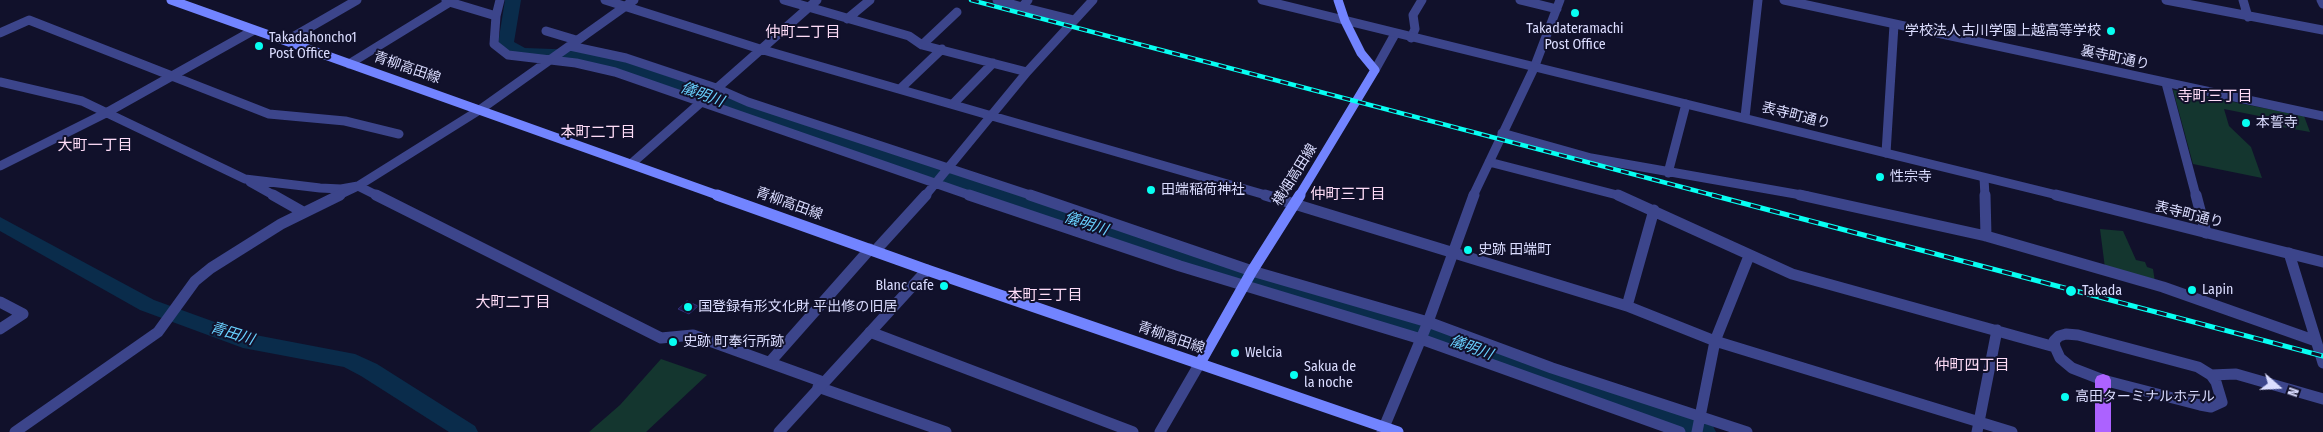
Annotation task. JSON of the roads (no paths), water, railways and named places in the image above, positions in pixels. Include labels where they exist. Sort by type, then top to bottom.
[{"type":"main road","name":"青柳高田線","points":[[171,0],[927,270],[1384,430],[1398,432]]},
{"type":"main road","points":[[1338,0],[1344,21],[1361,53],[1375,70]]},
{"type":"main road","name":"横畑高田線","points":[[1200,364],[1245,286],[1251,272],[1295,204],[1375,70]]},
{"type":"main road","points":[[2103,380],[2103,432]]},
{"type":"street","points":[[286,41],[357,0]]},
{"type":"street","points":[[500,0],[496,16],[494,44],[508,55],[576,62],[615,72],[936,184],[1245,286],[1421,339],[1680,432]]},
{"type":"street","points":[[605,0],[760,49],[992,115],[1455,252],[1627,306],[1715,341],[1977,427],[2012,432]]},
{"type":"street","points":[[15,432],[158,332],[195,281],[211,268],[255,238],[303,212],[358,186],[481,110],[634,0]]},
{"type":"street","points":[[784,0],[909,36],[922,45],[1027,72]]},
{"type":"street","points":[[631,164],[817,0]]},
{"type":"street","points":[[847,19],[870,0]]},
{"type":"street","points":[[997,0],[1025,3],[1074,20]]},
{"type":"street","points":[[770,362],[872,250],[936,184],[948,166],[1027,72],[1093,0]]},
{"type":"street","name":"表寺町通り","points":[[1262,0],[1534,68],[1745,117],[1886,154],[2323,262]]},
{"type":"street","points":[[1411,38],[1415,29],[1413,15],[1422,0]]},
{"type":"street","points":[[1384,430],[1455,252],[1474,194],[1534,68],[1558,4],[1520,0]]},
{"type":"street","points":[[1745,117],[1758,0]]},
{"type":"street","name":"裏寺町通り","points":[[1784,0],[2323,116]]},
{"type":"street","points":[[2166,0],[2192,3],[2248,17],[2323,30]]},
{"type":"street","points":[[2243,0],[2248,17]]},
{"type":"street","points":[[2321,0],[2323,4]]},
{"type":"street","points":[[349,64],[446,1],[465,2],[496,16]]},
{"type":"street","points":[[922,45],[957,12]]},
{"type":"street","points":[[0,33],[29,20],[174,75],[269,114],[345,121],[399,134]]},
{"type":"street","points":[[1886,154],[1894,24]]},
{"type":"street","points":[[0,166],[106,113],[254,30]]},
{"type":"street","points":[[546,31],[571,45],[587,51],[626,58],[748,102],[948,166],[1251,272],[1427,324],[1552,368],[1699,424],[1747,432]]},
{"type":"street","points":[[1375,70],[1395,34]]},
{"type":"street","points":[[900,89],[942,49]]},
{"type":"street","points":[[954,104],[993,63]]},
{"type":"street","points":[[0,82],[68,97],[106,113],[245,179],[303,212]]},
{"type":"street","points":[[2166,83],[2206,233]]},
{"type":"street","points":[[1668,173],[1686,104]]},
{"type":"street","points":[[1502,133],[1591,158],[1824,199],[1986,236],[2164,287],[2316,341]]},
{"type":"street","points":[[1489,162],[1612,193],[1654,210],[1748,256],[1792,274],[2055,347]]},
{"type":"street","points":[[1984,178],[1986,236]]},
{"type":"street","points":[[245,179],[334,189],[358,186],[661,338],[693,335],[770,362],[820,385],[946,432]]},
{"type":"street","points":[[1627,306],[1654,210]]},
{"type":"street","points":[[2290,254],[2323,363]]},
{"type":"street","points":[[1699,424],[1715,341],[1748,256]]},
{"type":"street","points":[[779,432],[927,270]]},
{"type":"street","points":[[0,302],[23,314],[0,329]]},
{"type":"street","points":[[1977,427],[1997,330]]},
{"type":"street","points":[[870,332],[1133,432]]},
{"type":"street","points":[[2078,334],[2198,367],[2211,375],[2220,388],[2222,402],[2219,405],[2211,406],[2103,380],[2072,368],[2060,358],[2055,347],[2054,341],[2059,336],[2078,334]]},
{"type":"street","points":[[1160,432],[1200,364]]},
{"type":"street","points":[[2211,375],[2236,374],[2323,399]]},
{"type":"waterway","name":"儀明川","points":[[513,0],[506,44],[522,53],[580,55],[626,66],[744,110],[1210,266],[1430,333],[1667,420],[1705,432]]},
{"type":"waterway","name":"青田川","points":[[0,223],[147,305],[243,340],[348,360],[369,370],[467,432]]},
{"type":"railway","points":[[971,0],[1716,196]]},
{"type":"railway","points":[[1712,195],[2323,356]]},
{"type":"place","name":"Takadateramachi Post Office","points":[[1575,13]]},
{"type":"place","name":"学校法人古川学園上越高等学校","points":[[2111,31]]},
{"type":"place","name":"Takadahoncho1 Post Office","points":[[259,46]]},
{"type":"place","name":"本誓寺","points":[[2246,123]]},
{"type":"place","name":"性宗寺","points":[[1880,177]]},
{"type":"place","name":"田端稲荷神社","points":[[1151,190]]},
{"type":"place","name":"史跡 田端町","points":[[1468,250]]},
{"type":"place","name":"Blanc cafe","points":[[944,286]]},
{"type":"place","name":"Lapin","points":[[2192,290]]},
{"type":"place","name":"Takada","points":[[2071,291]]},
{"type":"place","name":"国登録有形文化財 平出修の旧居","points":[[688,307]]},
{"type":"place","name":"史跡 町奉行所跡","points":[[673,342]]},
{"type":"place","name":"Welcia","points":[[1235,353]]},
{"type":"place","name":"Sakua de la noche","points":[[1294,375]]},
{"type":"place","name":"高田ターミナルホテル","points":[[2065,397]]},
{"type":"district","name":"仲町二丁目","points":[[803,33]]},
{"type":"district","name":"寺町三丁目","points":[[2215,97]]},
{"type":"district","name":"本町二丁目","points":[[598,133]]},
{"type":"district","name":"大町一丁目","points":[[95,146]]},
{"type":"district","name":"仲町三丁目","points":[[1348,195]]},
{"type":"district","name":"本町三丁目","points":[[1045,296]]},
{"type":"district","name":"大町二丁目","points":[[513,303]]},
{"type":"district","name":"仲町四丁目","points":[[1972,366]]}]
